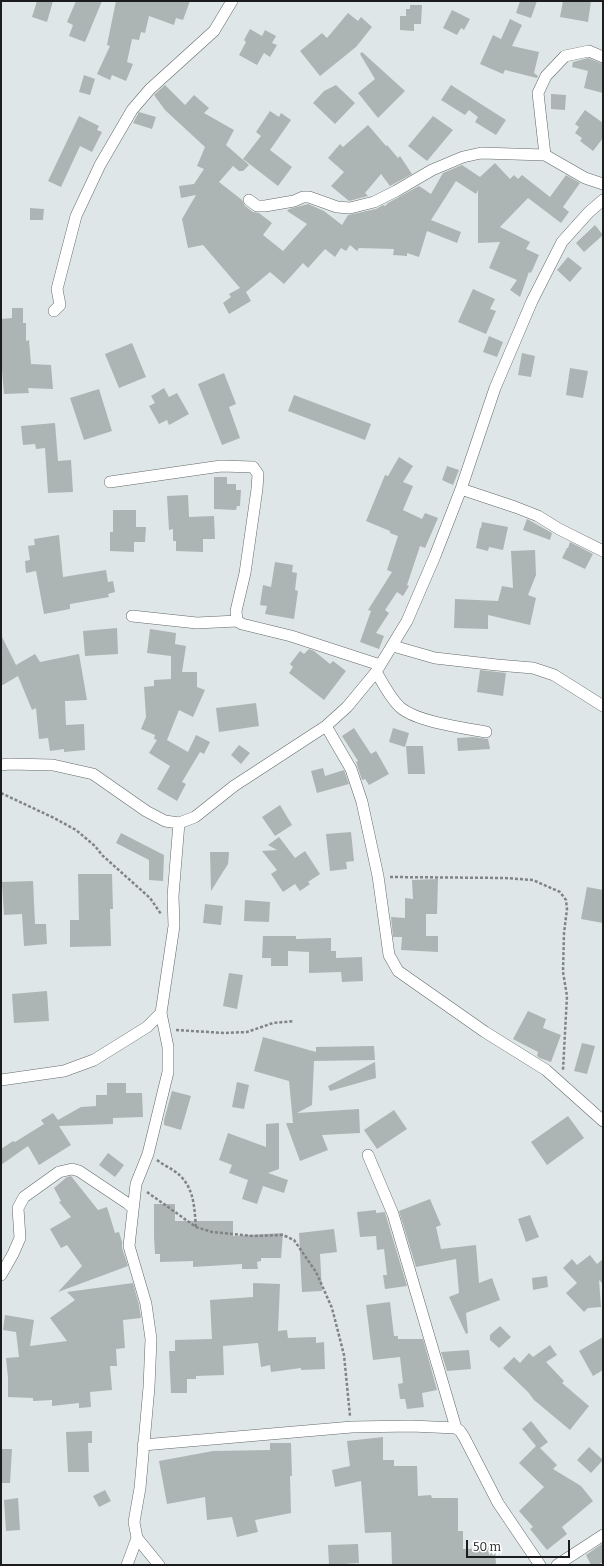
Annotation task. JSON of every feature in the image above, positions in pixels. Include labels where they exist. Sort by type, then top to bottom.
[{"type":"street","points":[[54,311],[60,305],[57,289],[76,216],[94,177],[114,141],[132,110],[150,89],[214,31],[232,1]]},
{"type":"street","points":[[544,155],[538,93],[546,76],[565,56],[589,51],[603,57]]},
{"type":"street","points":[[249,200],[257,206],[265,206],[294,201],[302,197],[309,197],[337,207],[350,208],[374,202],[432,170],[463,157],[482,153],[544,155],[585,178],[603,184]]},
{"type":"street","points":[[1,765],[53,765],[93,774],[146,811],[165,821],[179,823],[195,817],[234,786],[326,726],[347,707],[378,669],[407,621],[436,556],[461,490],[495,388],[532,301],[562,242],[589,212],[603,200]]},
{"type":"street","points":[[110,482],[221,466],[253,466],[258,474],[257,489],[245,574],[236,611],[237,621]]},
{"type":"street","points":[[461,490],[538,516],[559,529],[603,551]]},
{"type":"street","points":[[132,616],[197,623],[237,621],[242,624],[291,636],[378,669],[401,708],[418,716],[438,722],[486,732]]},
{"type":"street","points":[[393,646],[435,658],[533,668],[554,675],[603,706]]},
{"type":"street","points":[[326,726],[351,769],[358,788],[378,876],[389,955],[398,971],[485,1032],[546,1070],[603,1121]]},
{"type":"street","points":[[159,1565],[137,1538],[134,1522],[140,1488],[149,1387],[151,1339],[146,1304],[129,1246],[136,1184],[148,1154],[168,1072],[166,1030],[161,1013],[174,926],[173,896],[179,823]]},
{"type":"street","points":[[1,1080],[64,1070],[94,1060],[147,1027],[161,1013]]},
{"type":"street","points":[[368,1155],[393,1214],[456,1428],[464,1437],[498,1503],[540,1565]]},
{"type":"street","points":[[1,1275],[20,1238],[18,1208],[24,1197],[59,1172],[72,1169],[79,1171],[133,1208]]},
{"type":"street","points":[[143,1445],[352,1427],[411,1426],[456,1428]]},
{"type":"street","points":[[557,1565],[603,1535]]},
{"type":"street","points":[[127,1565],[137,1538]]},
{"type":"path","points":[[1,793],[76,830],[150,898],[161,913],[174,926]]},
{"type":"path","points":[[378,876],[512,878],[533,880],[560,892],[566,900],[567,909],[564,933],[563,972],[567,996],[567,1021],[562,1084]]},
{"type":"path","points":[[166,1030],[224,1033],[247,1032],[273,1023],[294,1021]]},
{"type":"path","points":[[148,1154],[175,1171],[188,1186],[193,1196],[196,1227]]},
{"type":"path","points":[[136,1184],[196,1227],[212,1232],[253,1236],[283,1235],[294,1240],[316,1272],[332,1308],[344,1355],[352,1427]]},
{"type":"building","points":[[37,1],[53,1],[47,22],[32,17]]},
{"type":"building","points":[[76,1],[102,1],[85,42],[69,36],[73,25],[67,22]]},
{"type":"building","points":[[116,1],[190,1],[183,20],[176,18],[174,25],[149,16],[145,33],[141,32],[139,40],[132,39],[127,62],[133,64],[126,81],[112,75],[110,80],[97,74],[110,46],[107,45]]},
{"type":"building","points":[[520,1],[537,1],[531,18],[516,13]]},
{"type":"building","points":[[563,1],[591,1],[588,22],[560,17]]},
{"type":"building","points":[[410,5],[422,5],[421,24],[414,24],[414,31],[400,30],[400,16],[406,16],[406,9],[410,9]]},
{"type":"building","points":[[452,10],[470,19],[464,30],[461,28],[457,35],[443,28]]},
{"type":"building","points":[[348,13],[358,21],[361,17],[372,27],[356,47],[320,76],[300,51],[322,33],[327,38]]},
{"type":"building","points":[[510,19],[522,25],[512,46],[539,52],[534,73],[538,76],[537,78],[505,70],[503,74],[480,64],[493,35],[501,39]]},
{"type":"building","points":[[250,29],[262,36],[265,30],[276,36],[272,43],[277,45],[270,57],[264,53],[257,65],[239,55],[246,42],[244,40]]},
{"type":"building","points":[[362,52],[405,91],[378,118],[358,93],[375,79],[360,54]]},
{"type":"building","points":[[588,58],[603,64],[603,93],[584,88],[588,71],[572,67],[573,62]]},
{"type":"building","points":[[84,75],[95,79],[90,95],[79,92]]},
{"type":"building","points":[[165,85],[185,105],[194,95],[209,108],[204,113],[234,130],[226,145],[249,165],[243,171],[239,171],[233,166],[219,182],[242,200],[245,206],[253,212],[259,213],[272,223],[263,235],[283,251],[307,224],[287,211],[289,209],[308,204],[324,211],[342,225],[348,215],[376,209],[383,205],[385,206],[419,186],[431,194],[443,173],[462,165],[480,177],[495,163],[510,179],[514,175],[518,179],[522,175],[550,197],[566,175],[580,183],[563,207],[569,212],[561,223],[528,198],[500,227],[530,242],[526,249],[539,255],[531,273],[529,272],[520,297],[510,290],[517,280],[489,268],[500,242],[478,243],[478,190],[476,194],[456,181],[431,220],[461,232],[457,243],[427,231],[419,257],[407,253],[407,256],[393,255],[394,249],[359,248],[357,251],[350,245],[346,251],[341,248],[335,257],[325,249],[308,268],[303,263],[284,284],[270,272],[246,292],[251,301],[229,314],[223,303],[231,297],[229,294],[240,288],[203,245],[188,248],[182,219],[196,195],[181,198],[179,186],[194,184],[204,169],[197,166],[205,147],[165,110],[154,95]]},
{"type":"building","points":[[336,85],[355,103],[335,124],[313,103],[324,91]]},
{"type":"building","points":[[451,85],[506,120],[496,135],[475,122],[478,117],[469,110],[465,115],[441,100]]},
{"type":"building","points":[[551,94],[566,95],[565,110],[551,109]]},
{"type":"building","points":[[585,110],[603,123],[603,138],[593,151],[580,141],[582,138],[575,133],[579,127],[575,124]]},
{"type":"building","points":[[270,111],[279,117],[281,113],[291,120],[270,150],[292,167],[278,186],[243,159],[261,136],[256,132]]},
{"type":"building","points":[[139,112],[156,117],[152,129],[133,123]]},
{"type":"building","points":[[79,116],[99,126],[97,130],[102,132],[92,152],[80,146],[61,187],[48,181]]},
{"type":"building","points":[[433,116],[453,130],[427,161],[408,146]]},
{"type":"building","points":[[368,125],[398,158],[400,156],[412,174],[390,186],[381,174],[365,193],[368,196],[349,201],[331,186],[344,172],[328,158],[340,144],[343,147]]},
{"type":"building","points":[[30,208],[44,209],[43,220],[30,220]]},
{"type":"building","points":[[595,225],[603,235],[584,252],[576,243]]},
{"type":"building","points":[[568,257],[582,268],[570,282],[557,270]]},
{"type":"building","points":[[473,289],[495,299],[490,309],[496,311],[486,334],[458,322]]},
{"type":"building","points":[[12,308],[23,308],[23,323],[26,323],[26,341],[29,340],[31,364],[51,365],[53,389],[28,388],[29,393],[4,394],[1,370],[1,319],[12,318]]},
{"type":"building","points":[[489,336],[503,342],[497,357],[483,352]]},
{"type":"building","points":[[132,343],[146,377],[119,388],[105,354]]},
{"type":"building","points":[[522,353],[535,356],[531,377],[518,375]]},
{"type":"building","points":[[570,368],[588,371],[583,398],[566,395]]},
{"type":"building","points":[[224,373],[236,404],[229,407],[240,438],[222,445],[198,384]]},
{"type":"building","points":[[164,388],[169,397],[177,393],[189,414],[169,425],[167,420],[159,424],[149,406],[155,403],[151,396]]},
{"type":"building","points":[[99,389],[112,431],[84,440],[70,398]]},
{"type":"building","points":[[294,395],[371,424],[365,440],[288,411]]},
{"type":"building","points":[[55,423],[58,461],[71,460],[73,492],[48,493],[45,448],[36,449],[35,444],[23,445],[21,426]]},
{"type":"building","points":[[399,457],[413,466],[403,482],[413,486],[403,510],[422,519],[425,513],[438,518],[425,548],[420,546],[407,585],[409,586],[403,596],[397,592],[385,610],[389,613],[376,633],[384,636],[379,649],[360,642],[371,611],[368,610],[392,572],[387,570],[398,536],[366,521],[385,475],[388,476]]},
{"type":"building","points":[[447,466],[459,470],[453,485],[442,480]]},
{"type":"building","points":[[214,477],[227,477],[227,484],[236,484],[236,490],[241,490],[240,506],[237,506],[236,510],[214,509]]},
{"type":"building","points":[[188,495],[189,517],[214,516],[215,539],[203,539],[203,552],[176,551],[176,541],[173,541],[173,529],[169,530],[167,496]]},
{"type":"building","points":[[113,510],[136,510],[136,527],[146,527],[145,542],[134,542],[134,552],[110,551],[110,532],[113,532]]},
{"type":"building","points":[[527,519],[552,533],[550,540],[523,530]]},
{"type":"building","points":[[482,522],[508,527],[503,550],[489,547],[488,551],[476,548]]},
{"type":"building","points":[[59,535],[63,577],[106,570],[108,582],[113,581],[115,592],[108,594],[109,597],[70,604],[70,609],[44,614],[36,571],[26,573],[25,561],[30,560],[28,546],[35,545],[34,539]]},
{"type":"building","points":[[570,542],[593,554],[585,569],[562,558]]},
{"type":"building","points":[[535,550],[536,575],[528,595],[536,598],[530,625],[488,615],[488,629],[454,628],[455,599],[498,601],[502,586],[513,588],[511,551]]},
{"type":"building","points":[[275,562],[293,565],[292,572],[297,573],[295,590],[298,591],[294,619],[265,614],[267,606],[260,605],[263,585],[271,587]]},
{"type":"building","points":[[117,628],[118,654],[85,656],[83,631]]},
{"type":"building","points":[[150,629],[176,633],[175,644],[186,646],[182,672],[197,672],[197,687],[205,690],[193,717],[179,710],[167,740],[188,752],[196,735],[210,742],[204,754],[200,752],[182,782],[186,784],[177,801],[157,789],[170,766],[149,753],[157,740],[154,739],[155,735],[141,729],[146,717],[144,687],[154,686],[154,680],[171,679],[171,656],[147,653]]},
{"type":"building","points":[[1,635],[16,665],[35,654],[40,662],[79,654],[87,700],[65,701],[66,725],[84,724],[85,750],[64,752],[64,749],[50,751],[48,738],[39,739],[36,708],[32,710],[18,676],[1,686]]},
{"type":"building","points":[[309,649],[314,651],[330,664],[333,661],[346,671],[324,700],[289,673],[293,667],[290,664],[300,651],[304,654]]},
{"type":"building","points":[[480,670],[506,673],[503,696],[477,692]]},
{"type":"building","points":[[256,703],[259,726],[219,732],[216,708]]},
{"type":"building","points":[[354,728],[371,754],[376,751],[389,774],[369,785],[365,779],[362,780],[356,762],[358,761],[342,736]]},
{"type":"building","points":[[393,728],[409,733],[405,747],[389,742]]},
{"type":"building","points":[[473,737],[488,739],[490,749],[458,751],[457,738]]},
{"type":"building","points":[[239,745],[250,753],[241,764],[231,755]]},
{"type":"building","points":[[406,746],[423,746],[425,774],[408,774]]},
{"type":"building","points":[[323,768],[325,776],[344,770],[349,784],[317,793],[311,771]]},
{"type":"building","points":[[280,805],[292,825],[275,836],[262,817]]},
{"type":"building","points":[[351,832],[354,861],[346,862],[347,869],[330,871],[326,834]]},
{"type":"building","points":[[121,833],[164,855],[163,881],[149,880],[149,860],[116,843]]},
{"type":"building","points":[[279,837],[295,858],[305,851],[320,874],[308,882],[310,884],[300,891],[295,884],[283,892],[271,874],[277,870],[262,851],[277,850],[268,845]]},
{"type":"building","points":[[210,852],[229,852],[228,864],[211,891]]},
{"type":"building","points":[[78,874],[112,874],[113,909],[110,909],[111,946],[70,947],[70,920],[79,920]]},
{"type":"building","points":[[438,879],[437,914],[426,914],[426,936],[438,936],[438,952],[401,950],[402,937],[393,937],[391,917],[405,918],[405,898],[413,899],[412,880]]},
{"type":"building","points":[[33,881],[35,924],[46,924],[47,944],[24,946],[22,914],[4,915],[2,882]]},
{"type":"building","points":[[587,887],[603,890],[603,923],[581,919]]},
{"type":"building","points":[[245,900],[270,902],[269,922],[244,921]]},
{"type":"building","points":[[205,904],[223,906],[221,925],[203,923]]},
{"type":"building","points":[[263,936],[296,936],[296,939],[331,938],[331,951],[336,951],[336,958],[362,957],[363,981],[342,982],[341,972],[309,973],[309,952],[288,951],[288,966],[271,966],[271,958],[262,958]]},
{"type":"building","points":[[229,973],[243,975],[237,1009],[223,1006]]},
{"type":"building","points":[[47,991],[49,1021],[14,1023],[12,994]]},
{"type":"building","points":[[528,1011],[546,1019],[543,1028],[561,1035],[551,1062],[540,1058],[537,1056],[538,1052],[513,1039]]},
{"type":"building","points":[[263,1037],[316,1052],[316,1047],[374,1046],[375,1060],[314,1061],[312,1105],[297,1113],[359,1109],[360,1133],[322,1135],[328,1150],[300,1161],[286,1123],[293,1123],[289,1081],[254,1071]]},
{"type":"building","points":[[582,1043],[595,1046],[587,1074],[574,1071]]},
{"type":"building","points":[[375,1062],[376,1078],[330,1091],[328,1086]]},
{"type":"building","points":[[237,1082],[249,1085],[244,1109],[232,1107]]},
{"type":"building","points":[[107,1083],[126,1083],[126,1093],[142,1093],[143,1117],[113,1118],[113,1124],[59,1126],[71,1145],[39,1165],[28,1146],[1,1165],[1,1149],[44,1124],[41,1120],[53,1113],[58,1120],[81,1107],[96,1106],[96,1095],[107,1095]]},
{"type":"building","points":[[172,1091],[191,1096],[181,1130],[164,1125]]},
{"type":"building","points":[[394,1110],[407,1129],[377,1149],[364,1130]]},
{"type":"building","points":[[568,1116],[584,1138],[547,1165],[531,1142]]},
{"type":"building","points":[[279,1123],[279,1169],[268,1173],[288,1180],[284,1193],[263,1186],[257,1204],[242,1199],[248,1180],[229,1173],[232,1165],[219,1160],[228,1133],[266,1147],[266,1124]]},
{"type":"building","points":[[108,1153],[124,1165],[115,1177],[99,1165]]},
{"type":"building","points":[[71,1176],[98,1210],[107,1207],[115,1233],[119,1232],[128,1266],[58,1292],[82,1266],[67,1245],[61,1248],[50,1229],[71,1217],[59,1202],[61,1201],[54,1188],[67,1177]]},
{"type":"building","points":[[430,1199],[441,1225],[436,1227],[441,1249],[476,1245],[479,1283],[492,1278],[500,1300],[466,1313],[468,1333],[466,1334],[449,1297],[459,1293],[456,1259],[416,1267],[399,1211]]},
{"type":"building","points":[[154,1204],[175,1204],[175,1221],[233,1221],[233,1236],[283,1233],[281,1258],[261,1258],[261,1261],[257,1262],[258,1269],[242,1269],[242,1264],[193,1267],[193,1261],[160,1262],[160,1254],[155,1254]]},
{"type":"building","points":[[376,1210],[376,1213],[385,1212],[407,1286],[385,1289],[383,1275],[387,1275],[384,1249],[377,1250],[376,1236],[360,1237],[357,1212]]},
{"type":"building","points":[[530,1215],[539,1237],[526,1242],[518,1219]]},
{"type":"building","points":[[334,1229],[337,1252],[320,1254],[322,1291],[302,1292],[299,1233]]},
{"type":"building","points":[[590,1255],[597,1264],[603,1259],[603,1284],[599,1280],[601,1307],[588,1308],[584,1312],[566,1293],[577,1283],[563,1268],[572,1259],[577,1265]]},
{"type":"building","points":[[547,1276],[548,1287],[533,1290],[532,1278]]},
{"type":"building","points":[[133,1283],[141,1318],[123,1320],[125,1348],[116,1349],[117,1366],[110,1366],[112,1390],[90,1392],[91,1407],[79,1408],[79,1403],[52,1406],[52,1400],[33,1401],[33,1398],[8,1397],[6,1358],[19,1357],[16,1332],[3,1330],[5,1315],[34,1320],[30,1346],[67,1341],[50,1318],[75,1300],[67,1292]]},
{"type":"building","points":[[253,1283],[280,1284],[278,1331],[287,1330],[288,1338],[316,1337],[316,1343],[324,1342],[325,1369],[301,1370],[301,1368],[271,1372],[270,1365],[261,1367],[258,1343],[223,1346],[224,1375],[196,1376],[196,1379],[187,1379],[187,1393],[171,1393],[169,1351],[175,1351],[175,1340],[212,1339],[210,1300],[253,1297]]},
{"type":"building","points":[[390,1302],[394,1336],[398,1336],[398,1339],[423,1339],[437,1390],[422,1393],[424,1407],[407,1409],[405,1399],[400,1399],[398,1384],[403,1383],[400,1357],[373,1360],[366,1305]]},
{"type":"building","points":[[500,1326],[511,1337],[499,1348],[490,1340],[490,1335]]},
{"type":"building","points":[[603,1337],[603,1370],[593,1376],[579,1351]]},
{"type":"building","points":[[550,1345],[557,1355],[546,1362],[564,1381],[562,1383],[589,1406],[570,1430],[534,1400],[528,1392],[503,1368],[514,1357],[520,1363],[529,1353],[533,1357]]},
{"type":"building","points":[[469,1350],[471,1369],[447,1371],[441,1352]]},
{"type":"building","points":[[531,1421],[548,1442],[540,1448],[557,1465],[553,1469],[581,1486],[593,1501],[562,1527],[567,1534],[547,1550],[530,1529],[533,1527],[519,1511],[544,1487],[519,1463],[536,1446],[522,1429]]},
{"type":"building","points":[[92,1431],[92,1443],[88,1443],[89,1472],[68,1472],[66,1432]]},
{"type":"building","points":[[383,1437],[383,1460],[394,1460],[394,1466],[417,1466],[418,1496],[431,1495],[432,1498],[458,1498],[458,1531],[463,1531],[463,1549],[495,1548],[496,1565],[392,1565],[391,1532],[365,1533],[361,1481],[335,1487],[332,1470],[350,1466],[347,1441]]},
{"type":"building","points":[[270,1443],[291,1443],[291,1513],[255,1520],[258,1532],[237,1537],[232,1517],[207,1520],[205,1497],[167,1504],[159,1461],[213,1451],[270,1450]]},
{"type":"building","points":[[589,1447],[603,1460],[591,1473],[577,1460]]},
{"type":"building","points":[[1,1449],[12,1449],[10,1483],[1,1483]]},
{"type":"building","points":[[105,1490],[111,1501],[99,1507],[93,1496]]},
{"type":"building","points":[[18,1498],[20,1530],[6,1531],[4,1500]]},
{"type":"building","points":[[603,1543],[603,1562],[598,1565],[591,1565],[586,1555]]},
{"type":"building","points":[[358,1544],[359,1563],[329,1565],[328,1545]]}]
